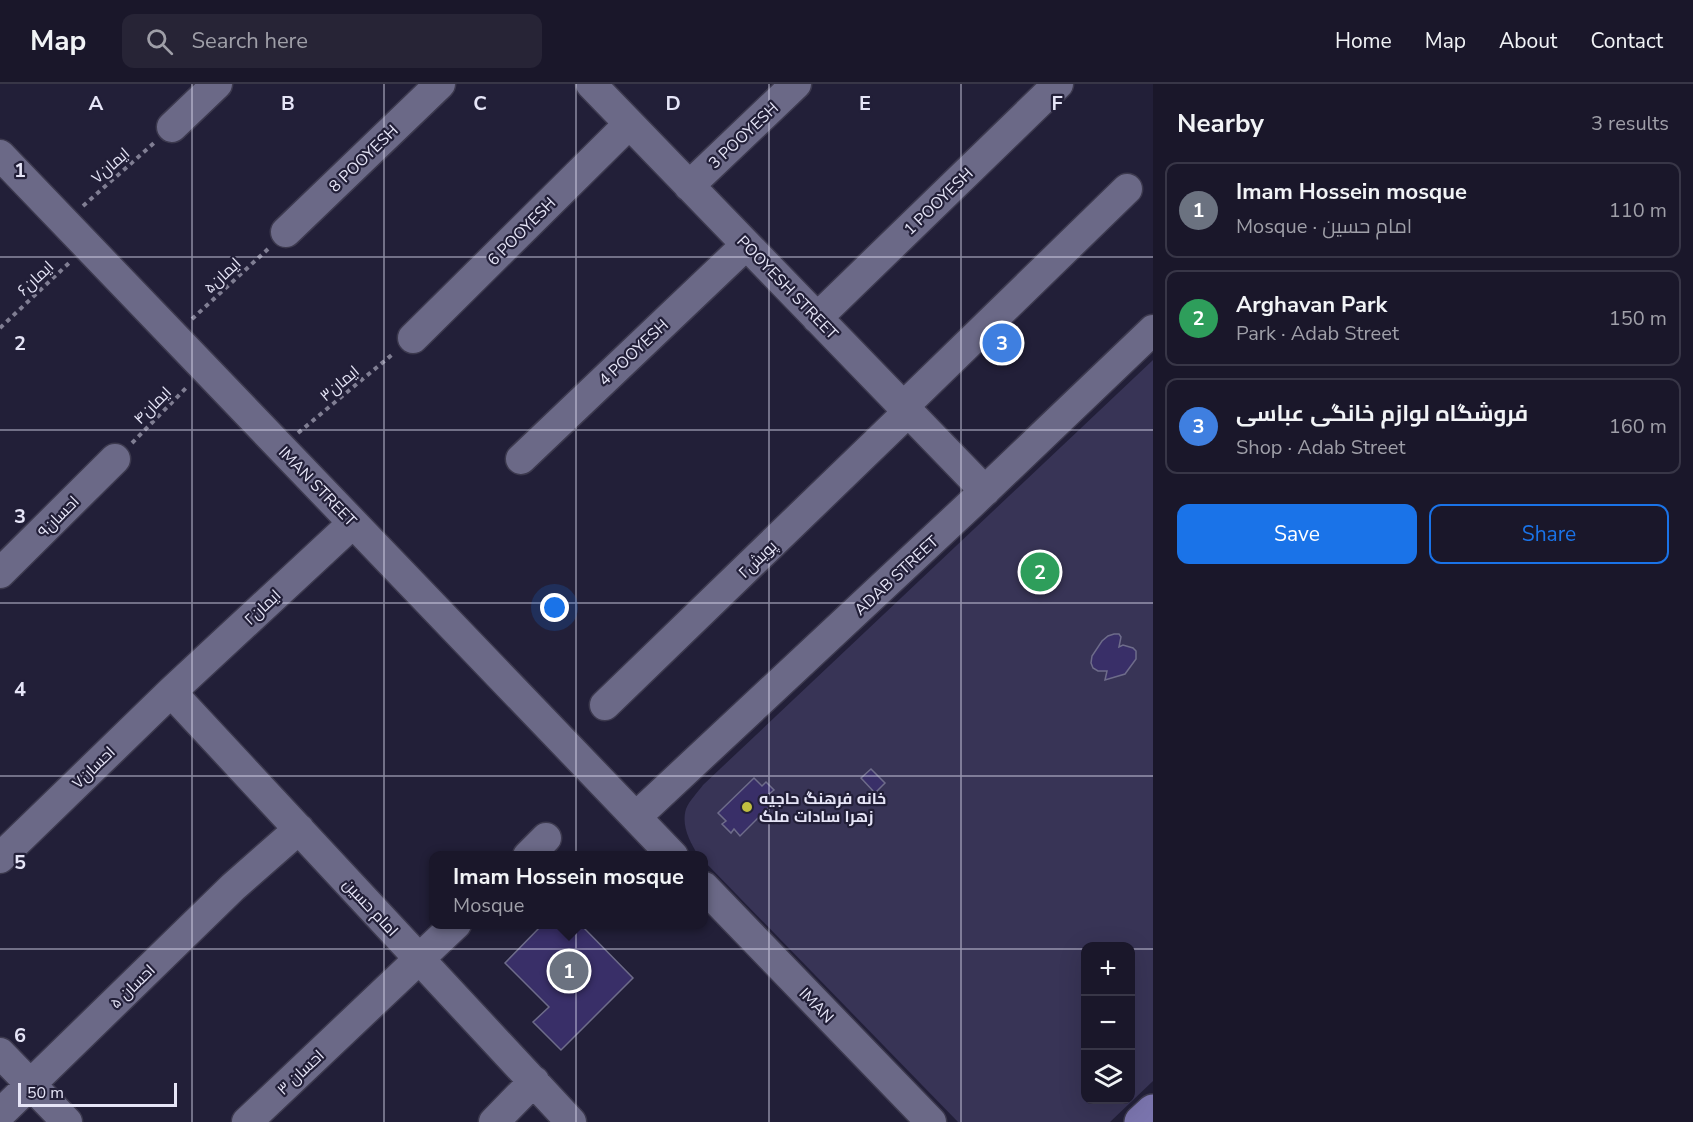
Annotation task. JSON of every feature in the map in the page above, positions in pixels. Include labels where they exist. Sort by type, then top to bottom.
[{"type":"main road","points":[[1142,1122],[1153,1111]]},
{"type":"street","points":[[172,127],[217,84]]},
{"type":"street","name":"8 POOYESH","points":[[286,232],[440,84]]},
{"type":"street","name":"POOYESH STREET","points":[[591,84],[985,491]]},
{"type":"street","name":"3 POOYESH","points":[[689,186],[796,84]]},
{"type":"street","name":"1 POOYESH","points":[[817,318],[1058,84]]},
{"type":"street","name":"6 POOYESH","points":[[413,338],[629,123]]},
{"type":"street","name":"IMAN STREET","points":[[0,155],[636,817]]},
{"type":"street","name":"پویش۲","points":[[605,705],[1127,189]]},
{"type":"street","name":"4 POOYESH","points":[[520,459],[746,244]]},
{"type":"street","name":"ADAB STREET","points":[[636,817],[985,491],[1153,330]]},
{"type":"street","name":"احسان۹","points":[[0,573],[115,459]]},
{"type":"street","name":"ایمان۲","points":[[171,692],[353,523]]},
{"type":"street","name":"امام حسین","points":[[171,692],[571,1122]]},
{"type":"street","name":"احسان۷","points":[[5,842],[171,692]]},
{"type":"street","points":[[636,817],[669,851]]},
{"type":"street","name":"احسان ۵","points":[[0,1114],[233,887],[299,829]]},
{"type":"street","name":"IMAN","points":[[708,891],[931,1122]]},
{"type":"street","name":"احسان ۳","points":[[247,1122],[451,929]]},
{"type":"street","points":[[0,1053],[67,1122]]},
{"type":"street","points":[[494,1122],[534,1081]]},
{"type":"path","name":"ایمان۷","points":[[64,222],[172,127]]},
{"type":"path","name":"ایمان۵","points":[[174,336],[286,232]]},
{"type":"path","name":"ایمان۶","points":[[0,328],[87,246]]},
{"type":"path","name":"ایمان۳","points":[[281,447],[413,338]]},
{"type":"path","name":"ایمان۴","points":[[115,459],[205,369]]},
{"type":"shaded area","points":[[1153,360],[1153,1081],[1135,1098],[1135,942],[1081,942],[1081,1104],[1129,1104],[1110,1122],[958,1122],[708,865],[708,851],[696,851],[687,834],[686,809],[703,785]]},
{"type":"building","points":[[1114,634],[1119,634],[1121,637],[1119,647],[1123,645],[1136,651],[1136,659],[1125,674],[1105,680],[1107,671],[1098,671],[1093,668],[1092,656],[1102,641]]},
{"type":"building","points":[[871,769],[885,783],[875,793],[861,778]]},
{"type":"building","name":"خانه فرهنگ حاجیه زهرا سادات ملک","points":[[754,778],[762,786],[766,782],[774,790],[769,794],[775,801],[740,836],[734,829],[731,833],[722,824],[726,821],[718,813]]},
{"type":"building","points":[[538,929],[585,929],[633,978],[561,1050],[533,1022],[549,1007],[505,963]]},
{"type":"place","name":"فروشگاه لوازم خانگی عباسی","points":[[1002,343]]},
{"type":"place","name":"Arghavan Park","points":[[1040,572]]},
{"type":"place","name":"خانه فرهنگ حاجیه زهرا سادات ملک","points":[[747,807]]},
{"type":"place","name":"Imam Hossein mosque","points":[[569,971]]}]
